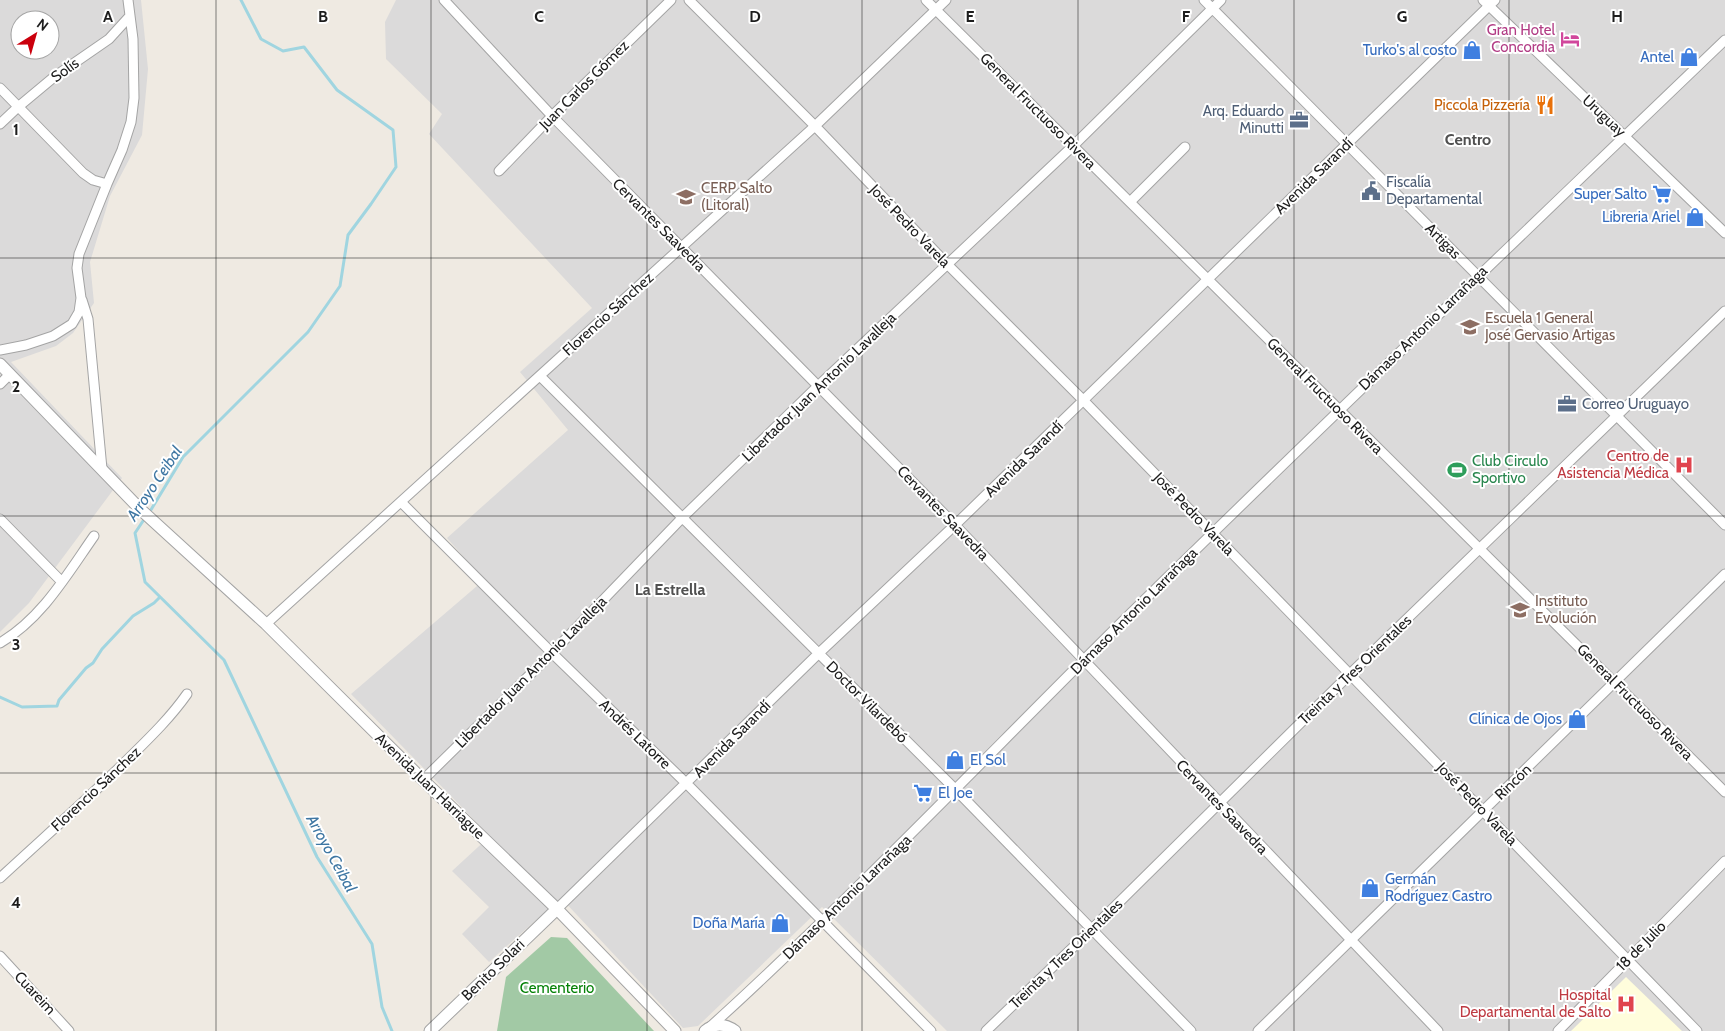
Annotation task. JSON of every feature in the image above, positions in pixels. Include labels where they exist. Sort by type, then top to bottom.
[{"type":"street","points":[[102,469],[88,319],[81,298],[77,268],[79,254],[106,184],[122,150],[131,122],[134,98],[133,39],[128,0]]},
{"type":"street","name":"Cervantes Saavedra","points":[[444,0],[552,116],[955,525],[1438,1031]]},
{"type":"street","name":"Juan Carlos Gómez","points":[[499,171],[552,116],[671,0]]},
{"type":"street","name":"José Pedro Varela","points":[[689,0],[815,126],[948,266],[1083,400],[1697,1031]]},
{"type":"street","name":"General Fructuoso Rivera","points":[[926,0],[1725,792]]},
{"type":"street","name":"Florencio Sánchez","points":[[266,624],[815,126],[946,0]]},
{"type":"street","name":"Artigas","points":[[1204,0],[1725,525]]},
{"type":"street","name":"Libertador Juan Antonio Lavalleja","points":[[423,780],[552,653],[682,518],[818,386],[948,266],[1220,0]]},
{"type":"street","name":"Uruguay","points":[[1489,2],[1725,233]]},
{"type":"street","name":"Avenida Sarandí","points":[[557,909],[818,654],[955,525],[1208,279],[1489,2]]},
{"type":"street","name":"Solís","points":[[0,124],[54,77],[109,39],[129,16]]},
{"type":"street","name":"Dámaso Antonio Larrañaga","points":[[708,1029],[756,986],[956,790],[1212,533],[1478,275],[1725,40]]},
{"type":"street","points":[[0,88],[83,173],[93,180],[106,184]]},
{"type":"street","points":[[1130,202],[1185,147]]},
{"type":"street","points":[[0,350],[26,346],[53,336],[72,324],[78,312],[81,298]]},
{"type":"street","name":"Treinta y Tres Orientales","points":[[986,1031],[1349,675],[1725,311]]},
{"type":"street","name":"Avenida Juan Harriague","points":[[0,364],[140,509],[266,624],[423,780],[557,909],[675,1031]]},
{"type":"street","points":[[0,384],[10,374]]},
{"type":"street","name":"Doctor Vilardebó","points":[[540,376],[956,790],[1190,1031]]},
{"type":"street","name":"Andrés Latorre","points":[[400,502],[687,784],[931,1031]]},
{"type":"street","points":[[0,519],[62,582]]},
{"type":"street","points":[[0,643],[15,634],[36,616],[94,536]]},
{"type":"street","name":"Rincón","points":[[1258,1031],[1725,574]]},
{"type":"street","name":"Florencio Sánchez","points":[[0,878],[156,732],[187,694]]},
{"type":"street","name":"18 de Julio","points":[[1558,1031],[1725,861]]},
{"type":"street","name":"Benito Solari","points":[[430,1031],[557,909]]},
{"type":"street","name":"Cuareim","points":[[0,956],[69,1031]]},
{"type":"street","points":[[708,1029],[720,1024],[728,1026],[735,1031]]},
{"type":"shaded area","points":[[0,0],[141,0],[148,69],[142,135],[110,196],[90,262],[94,303],[73,333],[56,346],[11,362],[122,478],[29,603],[0,632]]},
{"type":"shaded area","points":[[396,0],[1725,0],[1725,1031],[947,1031],[822,907],[698,1026],[683,1028],[561,898],[489,962],[462,934],[489,907],[452,871],[490,836],[351,694],[484,580],[447,538],[568,430],[520,372],[592,308],[429,134],[442,114],[386,59],[385,22]]},
{"type":"shaded area","name":"Hospital Departamental de Salto","points":[[1626,977],[1682,1031],[1571,1031]]},
{"type":"green space","name":"Cementerio","points":[[551,937],[567,938],[654,1031],[497,1031],[506,977]]},
{"type":"waterway","name":"Arroyo Ceibal","points":[[149,513],[183,457],[308,332],[340,286],[348,235],[396,167],[393,130],[337,90],[304,47],[283,51],[261,39],[241,0]]},
{"type":"waterway","name":"Arroyo Ceibal","points":[[145,518],[135,533],[145,582],[224,660],[317,857],[372,944],[382,1007],[392,1031]]},
{"type":"waterway","points":[[0,697],[22,707],[57,706],[59,700],[86,668],[93,663],[102,649],[133,616],[160,597]]},
{"type":"place","name":"Gran Hotel Concordia","points":[[1570,39]]},
{"type":"place","name":"Turko's al costo","points":[[1472,50]]},
{"type":"place","name":"Antel","points":[[1689,57]]},
{"type":"place","name":"Piccola Pizzería","points":[[1545,105]]},
{"type":"place","name":"Arq. Eduardo Minutti","points":[[1299,120]]},
{"type":"place","name":"Fiscalía Departamental","points":[[1371,191]]},
{"type":"place","name":"Super Salto","points":[[1662,194]]},
{"type":"place","name":"CERP Salto (Litoral)","points":[[686,197]]},
{"type":"place","name":"Libreria Ariel","points":[[1695,217]]},
{"type":"place","name":"Escuela 1 General José Gervasio Artigas","points":[[1470,327]]},
{"type":"place","name":"Correo Uruguayo","points":[[1567,404]]},
{"type":"place","name":"Centro de Asistencia Médica","points":[[1684,465]]},
{"type":"place","name":"Club Circulo Sportivo","points":[[1457,470]]},
{"type":"place","name":"Instituto Evolución","points":[[1520,610]]},
{"type":"place","name":"Clínica de Ojos","points":[[1577,719]]},
{"type":"place","name":"El Sol","points":[[955,760]]},
{"type":"place","name":"El Joe","points":[[923,793]]},
{"type":"place","name":"Germán Rodríguez Castro","points":[[1370,888]]},
{"type":"place","name":"Doña María","points":[[780,923]]},
{"type":"place","name":"Hospital Departamental de Salto","points":[[1626,1004]]},
{"type":"district","name":"Centro","points":[[1468,139]]},
{"type":"district","name":"La Estrella","points":[[670,589]]}]
